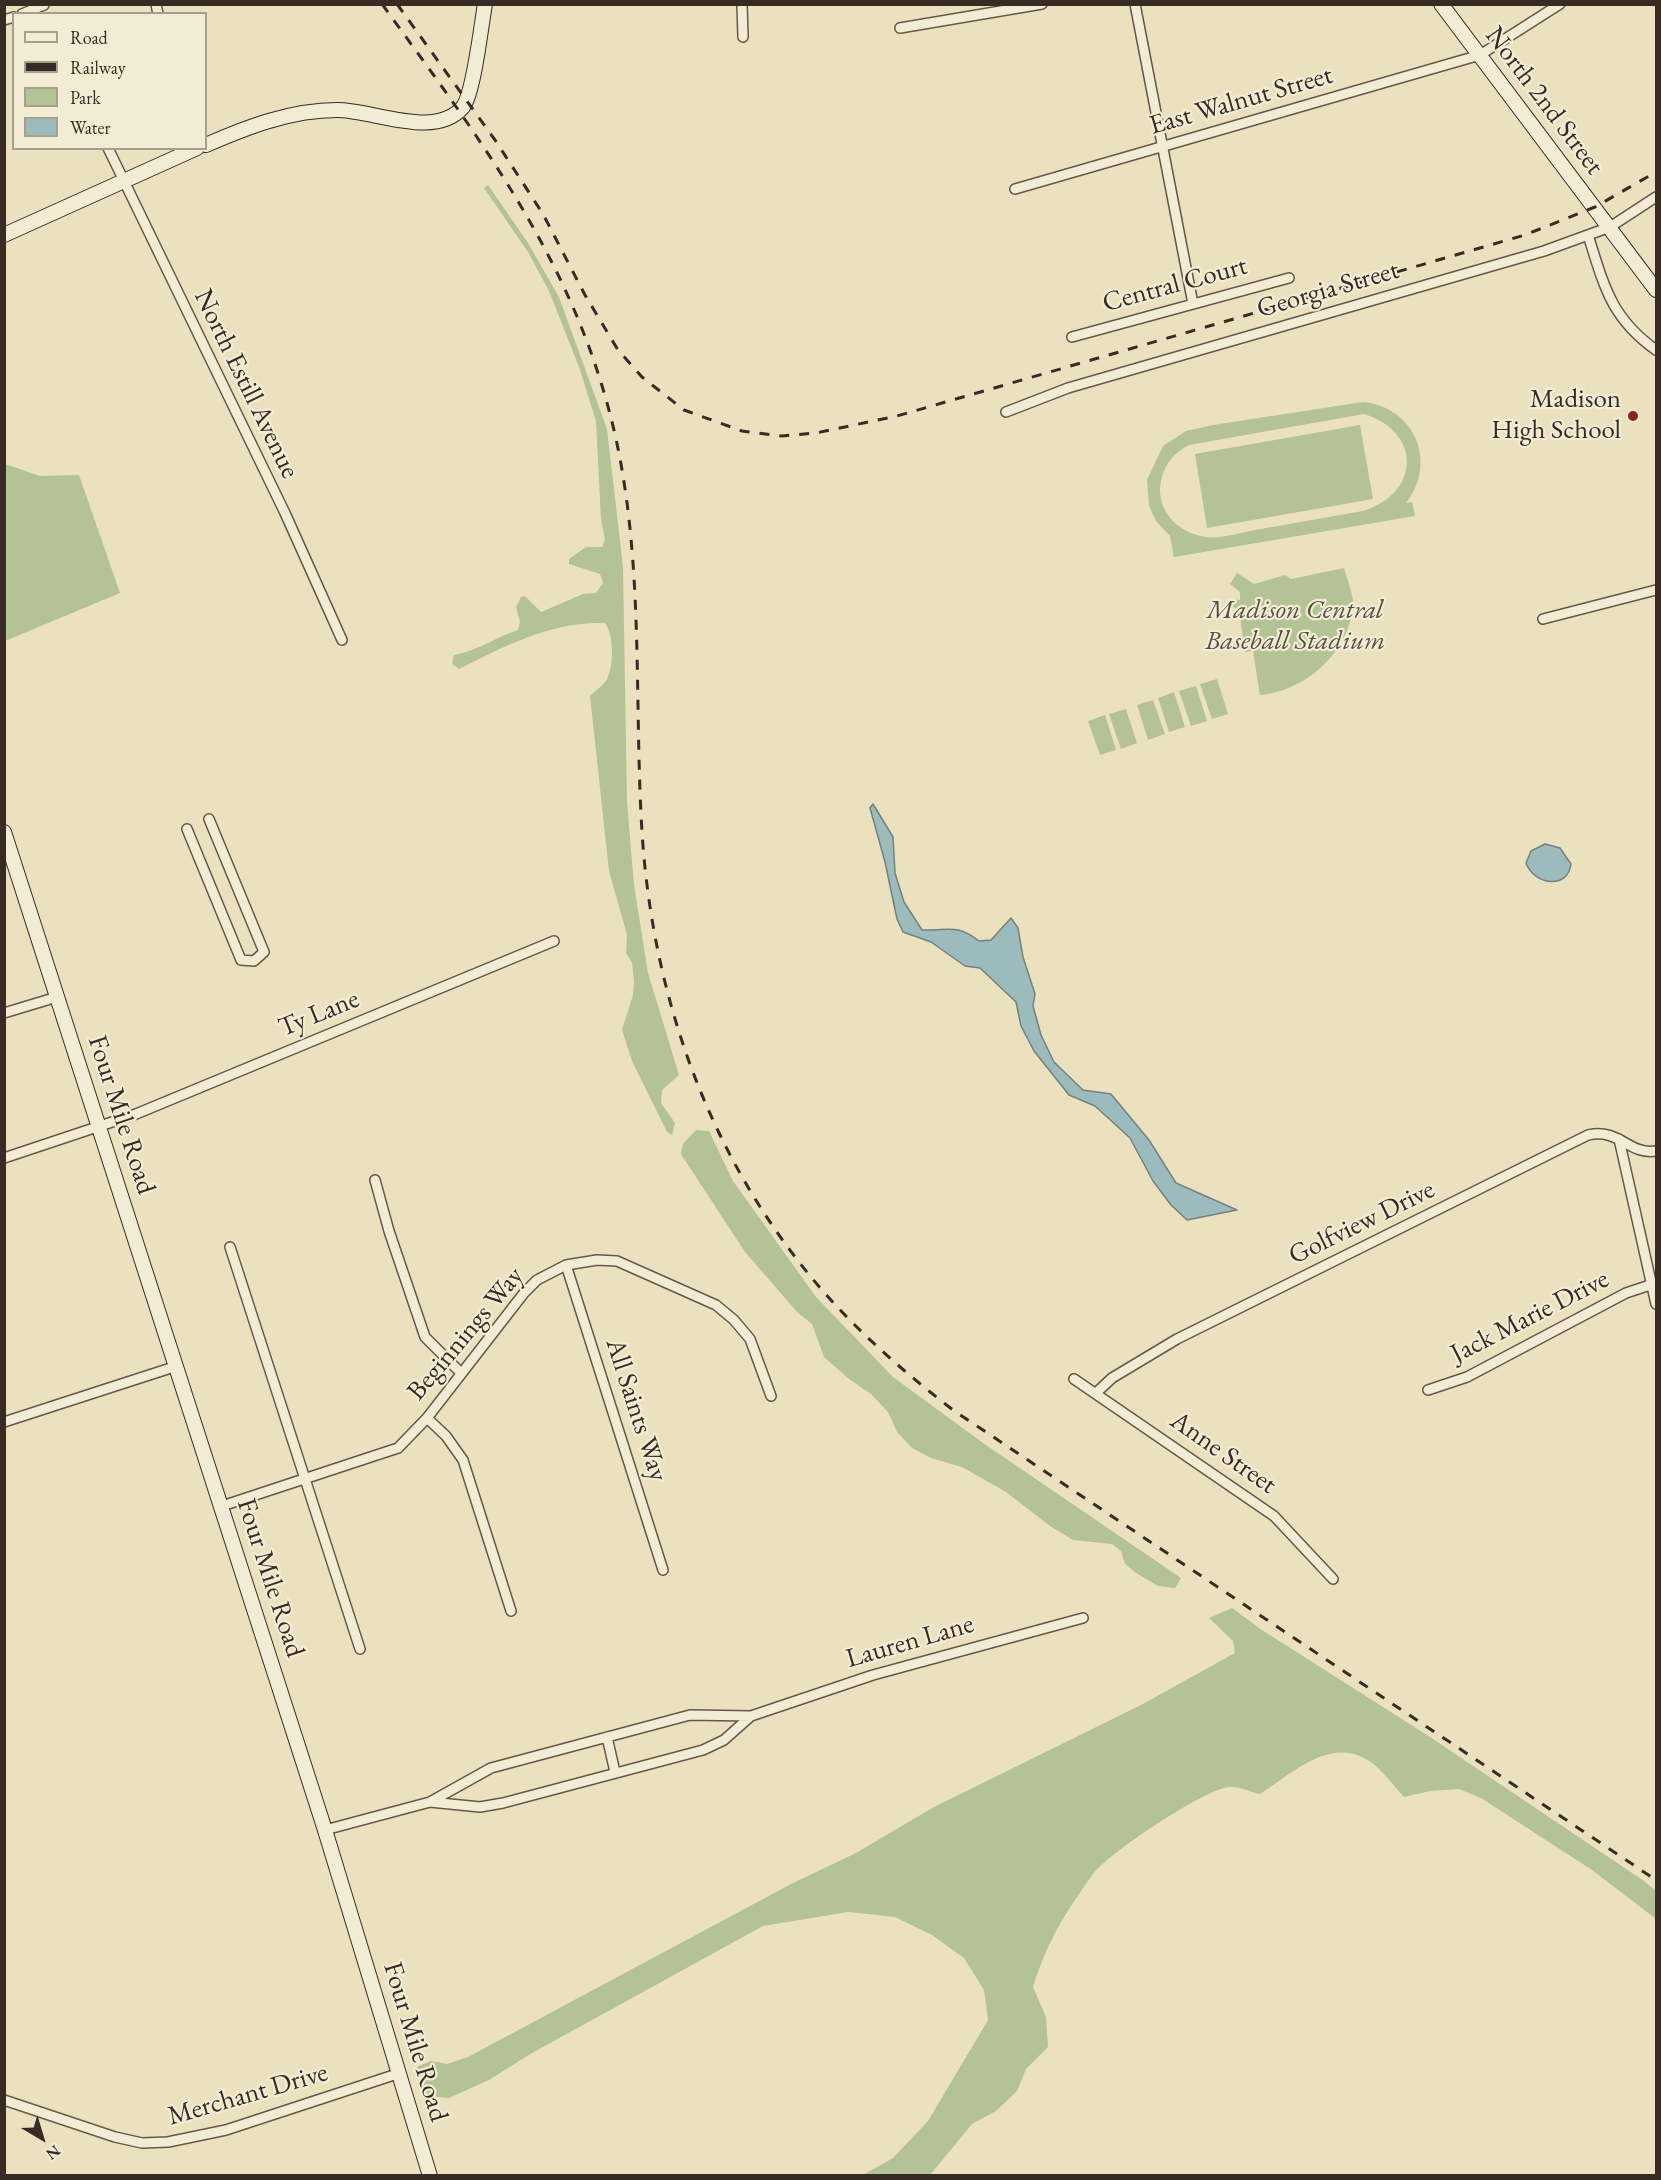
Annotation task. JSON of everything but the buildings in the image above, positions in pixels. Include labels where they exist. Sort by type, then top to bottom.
[{"type":"street","points":[[207,144],[270,120],[307,112],[353,111],[422,123],[450,118],[467,101],[485,4]]},
{"type":"street","points":[[742,4],[742,37]]},
{"type":"street","points":[[900,28],[1042,4]]},
{"type":"street","points":[[1135,4],[1193,304]]},
{"type":"street","name":"North 2nd Street","points":[[1441,4],[1656,290]]},
{"type":"street","name":"East Walnut Street","points":[[1015,189],[1480,55],[1560,4]]},
{"type":"street","points":[[27,12],[44,5]]},
{"type":"street","name":"North Estill Avenue","points":[[109,150],[285,513],[342,640]]},
{"type":"street","points":[[4,235],[193,150]]},
{"type":"street","name":"Georgia Street","points":[[1006,412],[1068,388],[1505,263],[1610,227],[1656,197]]},
{"type":"street","points":[[1588,235],[1607,296],[1628,326],[1656,350]]},
{"type":"street","name":"Central Court","points":[[1072,337],[1289,278]]},
{"type":"street","points":[[1543,619],[1656,590]]},
{"type":"street","points":[[187,829],[241,960],[254,961],[264,952],[210,819]]},
{"type":"street","name":"Four Mile Road","points":[[4,832],[326,1830],[430,2175]]},
{"type":"street","name":"Ty Lane","points":[[4,1158],[100,1126],[554,941]]},
{"type":"street","points":[[4,1013],[57,997]]},
{"type":"street","name":"Golfview Drive","points":[[1096,1393],[1112,1378],[1177,1339],[1576,1140],[1598,1133],[1609,1134],[1633,1148],[1656,1151]]},
{"type":"street","points":[[1619,1139],[1656,1304]]},
{"type":"street","points":[[375,1180],[389,1231],[425,1337],[460,1372]]},
{"type":"street","points":[[230,1247],[360,1649]]},
{"type":"street","name":"Beginnings Way","points":[[222,1506],[398,1448],[427,1418],[460,1372],[524,1293],[537,1280],[566,1265],[597,1260],[617,1261],[716,1305],[750,1339],[771,1396]]},
{"type":"street","name":"All Saints Way","points":[[566,1265],[663,1570]]},
{"type":"street","name":"Jack Marie Drive","points":[[1428,1390],[1467,1377],[1626,1293],[1653,1284]]},
{"type":"street","points":[[4,1422],[177,1366]]},
{"type":"street","name":"Anne Street","points":[[1074,1379],[1274,1516],[1333,1579]]},
{"type":"street","points":[[427,1418],[446,1436],[464,1460],[511,1611]]},
{"type":"street","name":"Lauren Lane","points":[[326,1830],[430,1802],[491,1768],[690,1715],[751,1716],[873,1675],[1083,1618]]},
{"type":"street","name":"Lauren Lane","points":[[430,1802],[480,1807],[503,1803],[703,1750],[724,1740],[751,1716]]},
{"type":"street","points":[[607,1737],[615,1772]]},
{"type":"street","name":"Merchant Drive","points":[[4,2100],[115,2137],[142,2143],[168,2142],[226,2130],[400,2073]]},
{"type":"green space","points":[[488,185],[528,243],[559,297],[607,429],[623,567],[627,802],[634,885],[648,973],[679,1075],[662,1090],[661,1103],[675,1123],[672,1135],[667,1132],[632,1061],[622,1030],[633,995],[634,981],[632,963],[626,953],[627,935],[609,871],[590,696],[607,679],[611,666],[612,650],[608,628],[605,623],[567,626],[511,644],[459,669],[452,664],[454,655],[518,630],[520,622],[516,607],[521,597],[525,596],[541,612],[583,594],[596,593],[603,583],[600,574],[569,564],[569,559],[586,547],[602,547],[605,539],[601,520],[596,421],[579,367],[549,291],[528,252],[484,188]]},
{"type":"green space","points":[[1363,402],[1381,406],[1396,414],[1408,426],[1416,439],[1420,455],[1420,471],[1415,487],[1406,503],[1412,502],[1415,516],[1174,557],[1170,536],[1156,521],[1149,506],[1147,480],[1163,446],[1186,431]],"holes":[[[1364,414],[1383,423],[1396,434],[1404,448],[1407,462],[1404,477],[1396,491],[1382,502],[1363,511],[1230,535],[1205,537],[1180,527],[1167,514],[1163,506],[1160,488],[1163,474],[1173,457],[1189,445]]]},
{"type":"green space","points":[[1360,425],[1373,499],[1207,528],[1195,454]]},
{"type":"green space","points":[[5,464],[40,476],[79,475],[120,593],[5,641]]},
{"type":"green space","name":"Madison Central Baseball Stadium","points":[[1344,568],[1352,594],[1353,609],[1342,641],[1321,668],[1307,678],[1277,692],[1260,695],[1253,651],[1245,652],[1239,610],[1231,606],[1234,599],[1240,600],[1240,592],[1230,584],[1237,573],[1254,584],[1285,575],[1291,579]]},
{"type":"green space","points":[[1217,679],[1228,714],[1212,719],[1200,684]]},
{"type":"green space","points":[[1196,686],[1207,721],[1191,726],[1179,691]]},
{"type":"green space","points":[[1174,692],[1185,727],[1169,732],[1158,698]]},
{"type":"green space","points":[[1153,700],[1165,734],[1148,740],[1137,705]]},
{"type":"green space","points":[[1126,709],[1137,743],[1121,749],[1109,714]]},
{"type":"green space","points":[[1105,715],[1116,750],[1100,755],[1088,721]]},
{"type":"green space","points":[[696,1130],[709,1131],[733,1181],[816,1297],[893,1377],[983,1443],[1181,1578],[1175,1588],[1158,1586],[1136,1573],[1125,1564],[1121,1551],[1112,1544],[1073,1540],[1050,1526],[1006,1492],[962,1467],[931,1458],[912,1448],[897,1432],[888,1412],[871,1394],[849,1379],[824,1357],[812,1324],[798,1313],[745,1252],[681,1154],[683,1144]]},
{"type":"green space","points":[[1232,1608],[1262,1630],[1427,1735],[1644,1881],[1656,1891],[1656,1919],[1592,1870],[1481,1798],[1459,1789],[1430,1791],[1404,1797],[1370,1761],[1350,1753],[1336,1753],[1323,1756],[1296,1769],[1260,1794],[1233,1787],[1217,1790],[1179,1810],[1136,1838],[1093,1874],[1058,1927],[1033,1987],[1046,2017],[1048,2047],[1026,2069],[1017,2091],[996,2111],[972,2124],[930,2175],[863,2175],[893,2158],[928,2121],[988,2020],[984,1990],[964,1958],[932,1935],[895,1917],[848,1912],[763,1926],[532,2053],[489,2080],[449,2098],[429,2096],[420,2085],[417,2067],[431,2061],[447,2064],[468,2057],[791,1884],[854,1854],[934,1807],[1141,1705],[1235,1653],[1233,1641],[1209,1618]]},
{"type":"water","points":[[873,804],[893,837],[895,873],[904,902],[922,930],[952,929],[971,935],[979,941],[991,940],[1011,918],[1018,928],[1023,957],[1035,994],[1033,1006],[1041,1035],[1054,1062],[1083,1090],[1111,1094],[1149,1140],[1176,1183],[1237,1210],[1187,1220],[1171,1205],[1153,1181],[1130,1138],[1095,1106],[1069,1095],[1034,1051],[1021,1026],[1016,1002],[980,968],[965,966],[931,942],[903,932],[897,919],[885,862],[870,808]]},
{"type":"water","points":[[1545,844],[1560,848],[1571,864],[1569,872],[1558,881],[1543,880],[1530,870],[1526,863],[1531,851]]},
{"type":"railway","points":[[382,4],[456,106],[523,209],[552,262],[578,318],[599,377],[616,439],[631,536],[642,832],[648,896],[660,959],[676,1021],[697,1082],[722,1140],[753,1196],[789,1249],[830,1299],[905,1371],[953,1410],[1656,1880]]},
{"type":"railway","points":[[397,4],[495,140],[543,214],[585,295],[618,350],[642,377],[684,410],[742,431],[782,436],[816,433],[897,416],[1525,235],[1595,207],[1656,172]]},
{"type":"place","name":"Madison High School","points":[[1633,416]]}]
